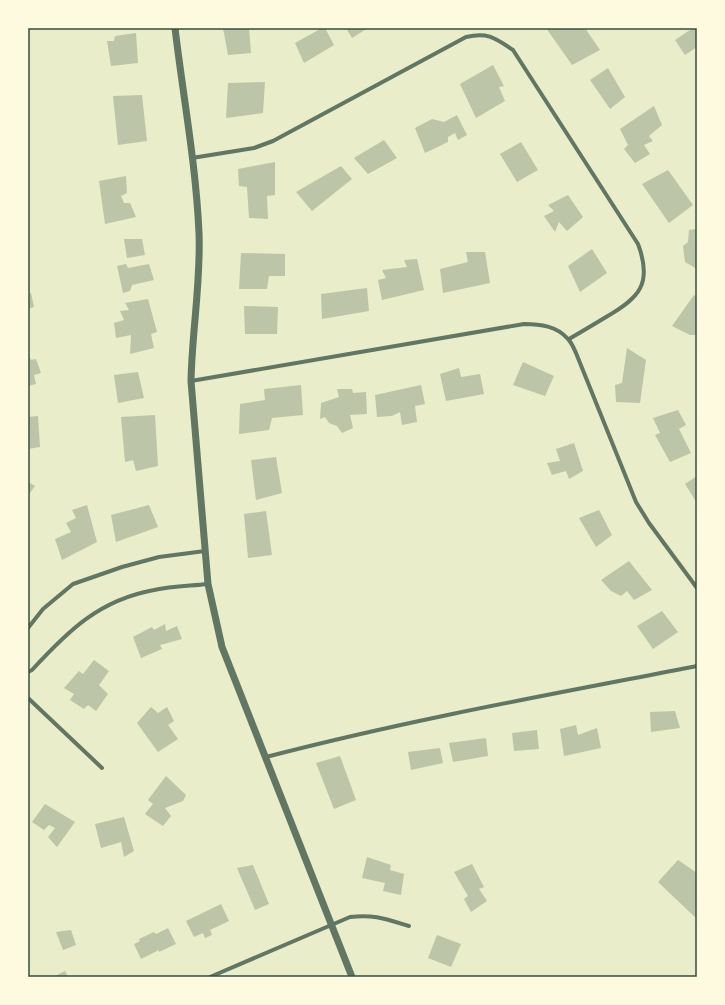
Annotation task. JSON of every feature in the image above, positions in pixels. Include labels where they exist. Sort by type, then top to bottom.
[{"type":"street","points":[[175,28],[192,158],[199,233],[197,308],[192,354],[191,381],[208,584],[222,647],[235,683],[266,757],[352,977]]},
{"type":"street","points":[[192,158],[254,148],[273,141],[466,37],[480,34],[490,36],[507,46],[515,54],[638,244],[644,259],[643,281],[639,290],[631,301],[622,308],[568,339]]},
{"type":"street","points":[[191,381],[524,324],[540,324],[555,329],[568,339],[576,353],[636,502],[649,523],[697,588]]},
{"type":"street","points":[[28,628],[43,609],[73,584],[122,567],[159,557],[205,551]]},
{"type":"street","points":[[28,672],[32,670],[57,642],[72,629],[91,615],[112,603],[132,595],[154,590],[208,584]]},
{"type":"street","points":[[266,757],[340,738],[425,719],[697,666]]},
{"type":"street","points":[[28,698],[102,768]]},
{"type":"street","points":[[210,977],[350,917],[365,915],[378,917],[409,926]]},
{"type":"building","points":[[223,28],[249,28],[251,53],[228,55]]},
{"type":"building","points":[[322,28],[325,28],[334,45],[304,63],[295,43]]},
{"type":"building","points":[[346,28],[368,28],[352,38]]},
{"type":"building","points":[[546,28],[585,28],[600,50],[572,65]]},
{"type":"building","points":[[693,28],[697,28],[697,47],[685,55],[675,40]]},
{"type":"building","points":[[136,33],[138,63],[111,66],[107,41],[114,41],[115,36]]},
{"type":"building","points":[[493,65],[504,86],[499,87],[505,101],[476,118],[460,84]]},
{"type":"building","points":[[608,68],[625,97],[610,109],[590,80]]},
{"type":"building","points":[[265,82],[263,113],[226,118],[228,83]]},
{"type":"building","points":[[142,95],[147,141],[118,145],[113,96]]},
{"type":"building","points":[[654,106],[662,125],[649,136],[653,141],[644,145],[650,154],[635,163],[624,149],[628,145],[620,129]]},
{"type":"building","points":[[457,115],[467,135],[458,140],[455,133],[448,137],[448,142],[425,153],[415,128],[432,119],[444,122]]},
{"type":"building","points":[[384,140],[397,158],[368,174],[354,158]]},
{"type":"building","points":[[521,142],[538,170],[517,182],[500,154]]},
{"type":"building","points":[[275,162],[275,195],[267,196],[268,219],[249,218],[247,187],[239,186],[238,169]]},
{"type":"building","points":[[341,166],[352,179],[312,211],[296,192]]},
{"type":"building","points":[[668,170],[693,205],[669,223],[642,184]]},
{"type":"building","points":[[126,176],[127,193],[121,196],[124,203],[130,203],[136,217],[105,224],[99,181]]},
{"type":"building","points":[[568,195],[583,217],[567,231],[559,222],[555,232],[544,216],[554,211],[548,205]]},
{"type":"building","points":[[697,229],[697,269],[685,262],[683,246],[688,242],[689,230]]},
{"type":"building","points":[[124,239],[142,239],[145,255],[127,258]]},
{"type":"building","points":[[592,249],[607,273],[580,292],[568,266]]},
{"type":"building","points":[[466,252],[485,252],[490,283],[443,293],[440,269],[468,262]]},
{"type":"building","points":[[241,253],[285,254],[285,276],[269,276],[267,289],[239,289]]},
{"type":"building","points":[[417,259],[424,290],[382,300],[378,280],[386,278],[382,270],[407,267],[404,260]]},
{"type":"building","points":[[126,264],[128,268],[149,264],[154,280],[132,285],[130,291],[123,293],[117,266]]},
{"type":"building","points":[[367,288],[369,311],[322,319],[321,294]]},
{"type":"building","points":[[31,293],[34,307],[28,309],[28,294]]},
{"type":"building","points":[[694,295],[697,297],[697,335],[690,335],[672,326]]},
{"type":"building","points":[[148,299],[157,332],[151,334],[154,348],[130,354],[131,335],[116,338],[114,323],[124,320],[120,311],[129,310],[125,303]]},
{"type":"building","points":[[244,306],[278,307],[277,334],[245,334]]},
{"type":"building","points":[[627,348],[646,360],[640,403],[616,402],[615,385],[622,383]]},
{"type":"building","points":[[28,353],[31,360],[36,359],[41,373],[34,375],[36,384],[28,386]]},
{"type":"building","points":[[523,362],[554,376],[545,396],[513,385]]},
{"type":"building","points":[[459,368],[461,377],[480,374],[484,394],[446,401],[440,374]]},
{"type":"building","points":[[138,372],[144,398],[118,403],[114,375]]},
{"type":"building","points":[[301,385],[303,415],[272,418],[269,430],[239,434],[240,404],[265,400],[264,389]]},
{"type":"building","points":[[421,385],[425,404],[415,406],[417,422],[402,425],[400,412],[392,416],[377,417],[375,395]]},
{"type":"building","points":[[337,389],[352,389],[353,393],[366,392],[367,414],[350,415],[353,428],[342,433],[337,426],[329,423],[325,417],[320,419],[321,403],[339,397]]},
{"type":"building","points":[[678,410],[686,425],[679,429],[691,453],[670,462],[655,435],[660,433],[653,418]]},
{"type":"building","points":[[155,415],[158,466],[136,471],[133,460],[125,462],[121,417]]},
{"type":"building","points":[[38,416],[40,447],[28,449],[28,417]]},
{"type":"building","points":[[574,443],[583,471],[569,479],[566,471],[552,475],[547,463],[560,461],[556,449]]},
{"type":"building","points":[[276,457],[282,493],[256,500],[251,460]]},
{"type":"building","points":[[697,476],[697,503],[685,484]]},
{"type":"building","points":[[28,482],[35,486],[28,496]]},
{"type":"building","points":[[87,505],[97,542],[62,560],[55,539],[71,532],[66,523],[76,518],[72,510]]},
{"type":"building","points":[[149,505],[158,527],[116,542],[111,515]]},
{"type":"building","points":[[599,510],[612,535],[596,547],[579,518]]},
{"type":"building","points":[[266,511],[272,555],[248,558],[244,514]]},
{"type":"building","points":[[629,561],[652,590],[634,600],[627,591],[621,596],[611,591],[601,580]]},
{"type":"building","points":[[662,611],[678,632],[653,649],[637,626]]},
{"type":"building","points":[[165,624],[166,631],[177,626],[182,639],[160,645],[162,649],[141,658],[133,637],[152,627],[154,630]]},
{"type":"building","points":[[94,660],[109,671],[99,685],[108,694],[96,711],[88,705],[84,709],[70,700],[74,694],[64,688],[79,671],[83,674]]},
{"type":"building","points":[[151,707],[158,713],[167,707],[174,721],[168,725],[178,739],[158,752],[137,723]]},
{"type":"building","points":[[675,711],[680,728],[651,732],[650,712]]},
{"type":"building","points":[[576,725],[578,735],[597,728],[601,748],[564,756],[560,729]]},
{"type":"building","points":[[537,730],[539,749],[514,751],[512,733]]},
{"type":"building","points":[[486,738],[488,756],[453,762],[449,743]]},
{"type":"building","points":[[440,748],[443,763],[411,770],[408,752]]},
{"type":"building","points":[[340,756],[356,800],[334,809],[316,763]]},
{"type":"building","points":[[166,776],[186,795],[183,801],[165,808],[171,816],[163,826],[145,814],[153,804],[148,800]]},
{"type":"building","points":[[45,804],[75,822],[57,847],[48,837],[55,828],[49,825],[44,830],[32,822]]},
{"type":"building","points":[[124,817],[134,851],[124,857],[121,842],[101,848],[95,824]]},
{"type":"building","points":[[367,857],[391,865],[390,870],[404,874],[401,895],[383,891],[385,883],[362,878]]},
{"type":"building","points":[[678,860],[697,873],[697,919],[658,882]]},
{"type":"building","points":[[472,864],[484,887],[479,889],[487,901],[471,912],[464,899],[468,896],[454,872]]},
{"type":"building","points":[[253,865],[269,904],[255,910],[237,868]]},
{"type":"building","points":[[221,904],[229,921],[210,930],[212,935],[205,938],[203,933],[194,937],[186,921]]},
{"type":"building","points":[[168,928],[176,944],[141,959],[134,944],[140,941],[139,939],[154,932],[156,934]]},
{"type":"building","points":[[71,930],[76,945],[63,950],[56,932]]},
{"type":"building","points":[[437,935],[461,944],[451,967],[428,958]]},
{"type":"building","points":[[65,971],[68,977],[53,977]]}]
